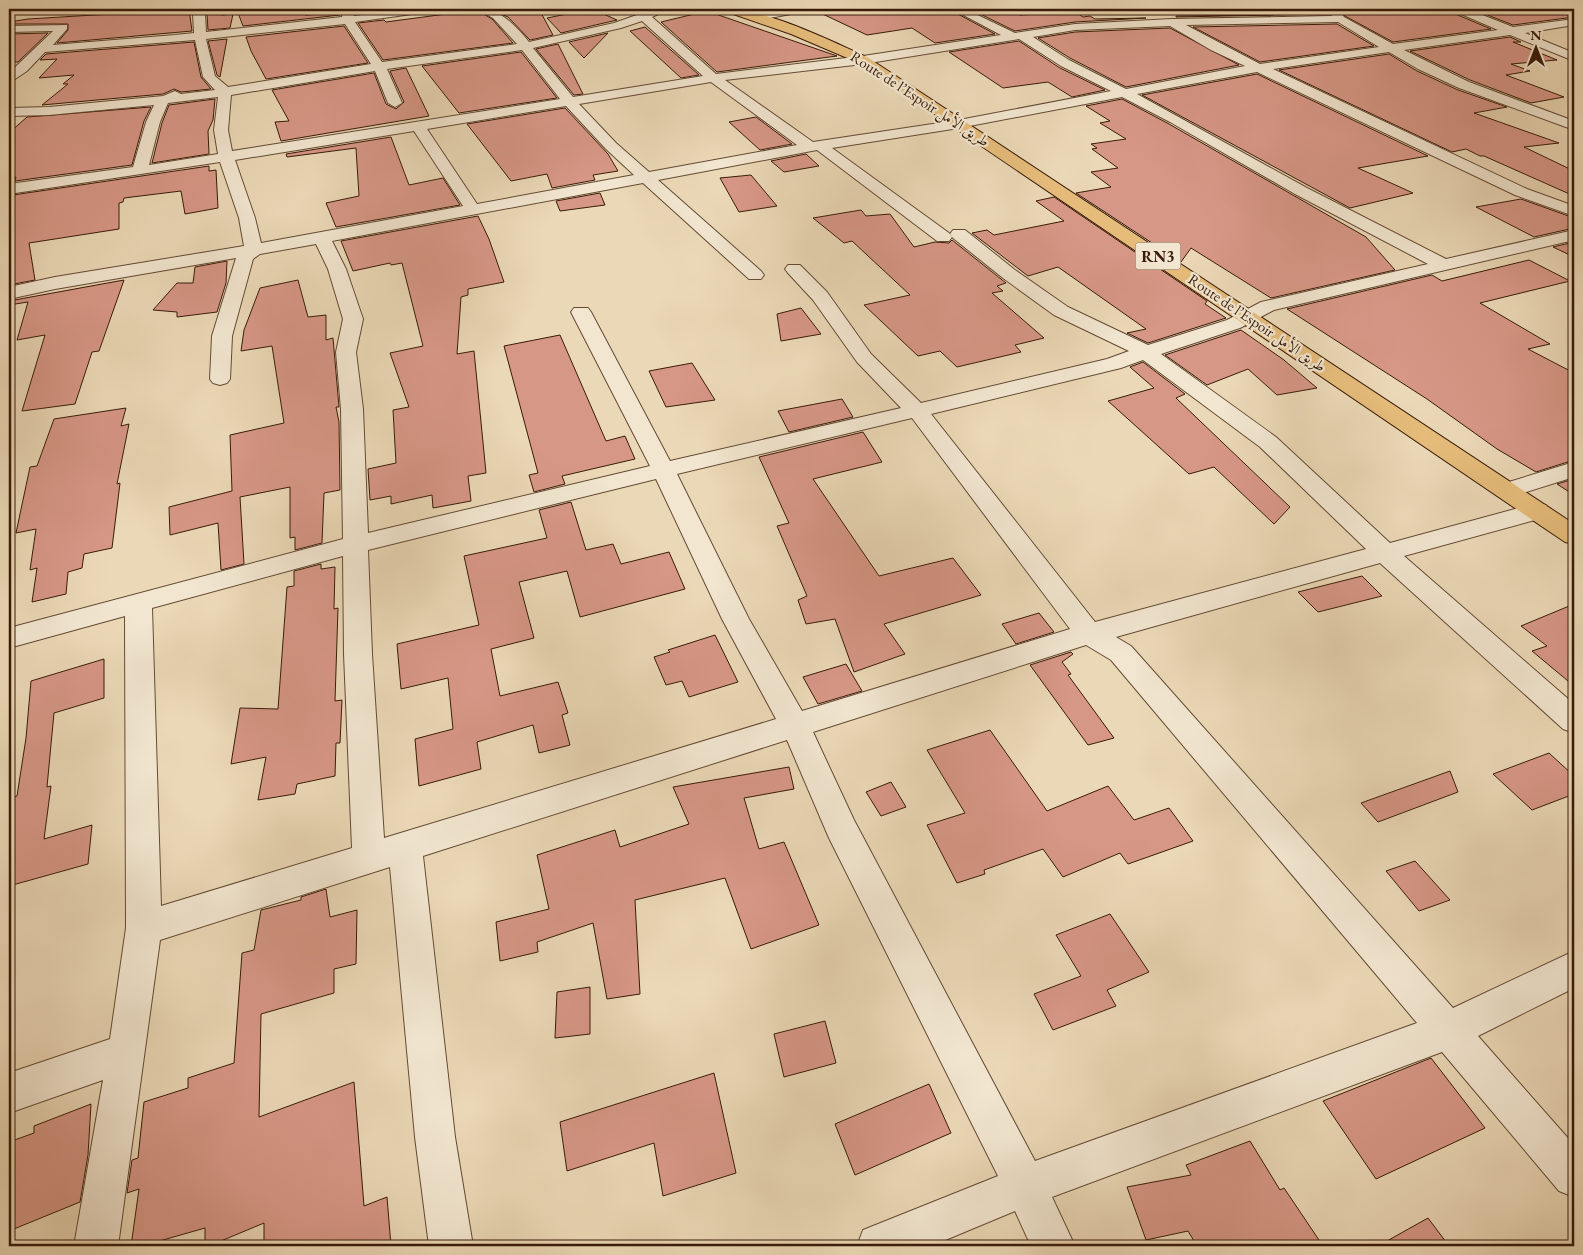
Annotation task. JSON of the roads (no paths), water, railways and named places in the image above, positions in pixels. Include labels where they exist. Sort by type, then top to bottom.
[{"type":"highway","name":"Route de l’Espoir طريق الأمل","points":[[725,9],[758,17],[828,43],[863,60],[1574,536]]},
{"type":"street","points":[[196,9],[199,14],[199,36],[209,76],[225,92]]},
{"type":"street","points":[[42,49],[199,36],[348,14],[426,9]]},
{"type":"street","points":[[482,9],[497,16],[526,46],[570,102],[611,146],[649,177],[755,275]]},
{"type":"street","points":[[9,112],[49,111],[162,101],[379,66],[526,46],[617,26],[664,9]]},
{"type":"street","points":[[758,17],[801,9]]},
{"type":"street","points":[[958,9],[1016,36],[1175,119],[1301,191],[1444,265]]},
{"type":"street","points":[[1458,9],[1574,57]]},
{"type":"street","points":[[1130,13],[1147,24]]},
{"type":"street","points":[[348,14],[379,66],[396,103]]},
{"type":"street","points":[[9,189],[140,172],[713,78],[863,60],[1075,28],[1336,14],[1422,66],[1464,85],[1574,126]]},
{"type":"street","points":[[644,16],[713,78],[951,235],[1061,311],[1144,351],[1268,442],[1386,554],[1574,721]]},
{"type":"street","points":[[1172,22],[1215,46],[1521,192],[1574,211]]},
{"type":"street","points":[[9,292],[254,250],[472,208],[815,146],[959,124],[1121,92],[1261,68],[1574,22]]},
{"type":"street","points":[[9,29],[63,27],[9,79]]},
{"type":"street","points":[[140,172],[153,122],[162,101],[209,76]]},
{"type":"street","points":[[225,92],[221,130],[226,157],[247,218],[254,250]]},
{"type":"street","points":[[418,126],[472,208]]},
{"type":"street","points":[[9,638],[357,544],[663,469],[918,412],[1114,364],[1144,351],[1249,318],[1268,306],[1574,235]]},
{"type":"street","points":[[322,237],[337,269],[353,319],[346,352],[352,409],[357,544],[358,654],[368,859]]},
{"type":"street","points":[[220,379],[222,336],[245,257],[254,250]]},
{"type":"street","points":[[794,269],[820,296],[864,358],[918,412],[1090,634],[1121,652],[1574,1176]]},
{"type":"street","points":[[581,312],[663,469],[736,619],[795,725],[841,828],[1025,1186],[1053,1246]]},
{"type":"street","points":[[1507,490],[1574,469]]},
{"type":"street","points":[[144,928],[1090,634],[1537,511]]},
{"type":"street","points":[[96,1246],[127,1052],[144,928],[138,603]]},
{"type":"street","points":[[405,848],[434,1128],[451,1246]]},
{"type":"street","points":[[879,1246],[1025,1186],[1448,1031],[1574,969]]},
{"type":"street","points":[[9,1093],[127,1052]]}]
